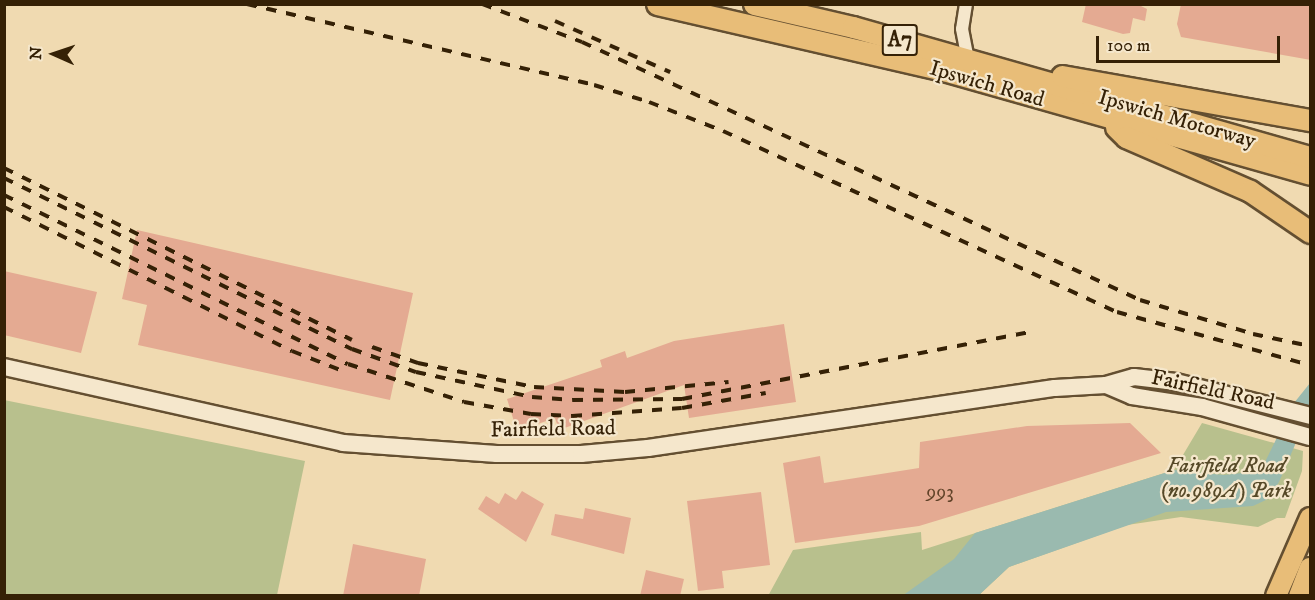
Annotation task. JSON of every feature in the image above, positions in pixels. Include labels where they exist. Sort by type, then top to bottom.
[{"type":"highway","name":"Ipswich Road","points":[[657,4],[932,68],[1107,118]]},
{"type":"highway","name":"Ipswich Road","points":[[754,4],[854,27],[1044,81]]},
{"type":"highway","points":[[1044,81],[1067,74],[1311,120]]},
{"type":"highway","name":"Ipswich Motorway","points":[[1044,81],[1311,157]]},
{"type":"highway","name":"Ipswich Motorway","points":[[1107,118],[1311,174]]},
{"type":"highway","points":[[1107,118],[1126,137],[1250,191],[1311,232]]},
{"type":"main road","name":"Fairfield Road","points":[[4,368],[332,441],[523,455],[648,448],[1054,388],[1106,385],[1134,377],[1271,405],[1311,416]]},
{"type":"main road","name":"Fairfield Road","points":[[1106,385],[1132,396],[1192,405],[1310,436]]},
{"type":"main road","points":[[1276,596],[1311,518]]},
{"type":"main road","points":[[1299,596],[1311,568]]},
{"type":"street","points":[[966,4],[962,29],[968,59]]},
{"type":"green space","points":[[4,400],[305,461],[277,595],[5,595]]},
{"type":"green space","name":"Fairfield Road (no.989A) Park","points":[[1202,423],[1303,451],[1302,471],[1285,518],[1277,518],[1258,527],[1181,517],[1127,525],[1009,567],[979,595],[768,596],[793,550],[921,532],[922,550],[1174,470]]},
{"type":"water","points":[[1310,383],[1310,410],[1279,482],[1268,499],[1253,506],[1166,512],[1009,567],[979,595],[902,596],[954,559],[975,533],[1174,470],[1224,475],[1252,472],[1265,462],[1294,403]]},
{"type":"building","points":[[1086,4],[1137,4],[1147,9],[1145,21],[1133,18],[1130,33],[1123,34],[1082,22]]},
{"type":"building","points":[[1181,4],[1311,4],[1311,60],[1181,37],[1177,24]]},
{"type":"building","points":[[137,230],[413,293],[390,400],[138,345],[147,305],[122,299]]},
{"type":"building","points":[[4,271],[97,292],[81,353],[4,335]]},
{"type":"building","points":[[784,324],[796,402],[689,418],[684,385],[559,430],[555,418],[517,431],[507,399],[602,367],[600,360],[625,351],[627,358],[674,341]]},
{"type":"building","points":[[1130,423],[1161,453],[919,526],[795,543],[783,463],[820,456],[824,483],[919,468],[920,442],[1027,426]]},
{"type":"building","points":[[522,491],[544,504],[526,542],[478,509],[486,496],[499,504],[505,493],[516,500]]},
{"type":"building","points":[[761,492],[770,565],[722,571],[724,588],[698,591],[687,501]]},
{"type":"building","points":[[585,508],[631,518],[624,554],[551,535],[555,514],[583,519]]},
{"type":"building","points":[[353,544],[426,559],[419,596],[343,596]]},
{"type":"building","points":[[646,570],[684,579],[680,596],[640,596]]},
{"type":"railway","points":[[247,4],[594,85],[649,102],[723,131],[1117,312],[1310,365]]},
{"type":"railway","points":[[482,4],[582,42],[1140,300],[1253,334],[1310,346]]},
{"type":"railway","points":[[555,21],[670,72]]},
{"type":"railway","points":[[4,168],[352,340]]},
{"type":"railway","points":[[4,178],[352,349],[416,372],[532,397],[573,400],[682,399],[1029,332]]},
{"type":"railway","points":[[4,195],[348,364],[464,402],[531,414],[572,416],[682,408],[766,393]]},
{"type":"railway","points":[[4,207],[292,351],[345,372]]},
{"type":"railway","points":[[372,347],[418,363],[534,387],[625,392],[729,382]]}]
